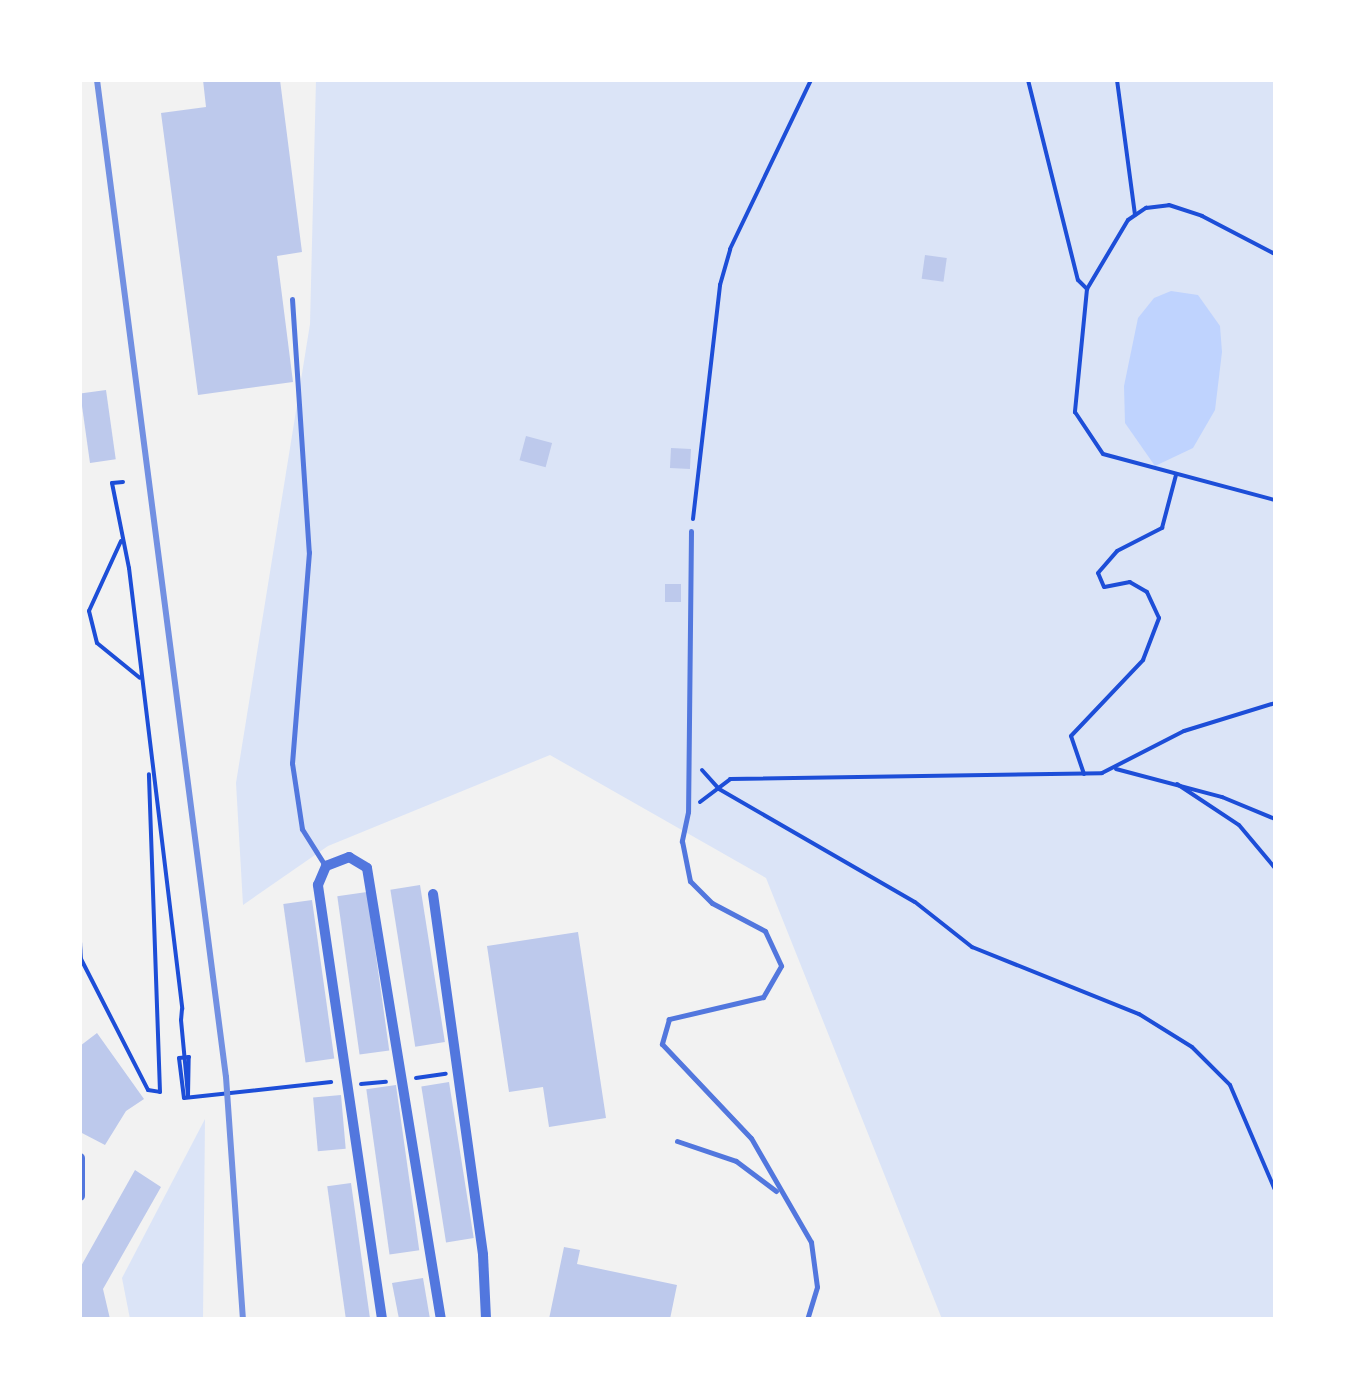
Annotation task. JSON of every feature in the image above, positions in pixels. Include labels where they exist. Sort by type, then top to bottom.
[{"type":"street","points":[[382,1319],[318,884],[326,866],[349,857],[367,868],[441,1319]]},
{"type":"street","points":[[433,894],[484,1254],[486,1319]]},
{"type":"street","points":[[80,1158],[80,1196]]},
{"type":"lane","points":[[292,299],[309,552],[292,763],[302,830],[326,866]]},
{"type":"lane","points":[[692,531],[688,812],[682,840],[690,881],[712,903],[766,932],[781,966],[763,996],[670,1019],[662,1044],[750,1138],[778,1193],[812,1242],[817,1287],[807,1319]]},
{"type":"lane","points":[[677,1141],[736,1161],[778,1193]]},
{"type":"path","points":[[692,531],[720,285],[730,249],[811,80]]},
{"type":"path","points":[[1028,80],[1078,280],[1087,289]]},
{"type":"path","points":[[1117,80],[1135,215],[1087,289],[1075,412],[1103,454],[1275,500]]},
{"type":"path","points":[[1135,215],[1169,205],[1275,254]]},
{"type":"path","points":[[1084,774],[1071,736],[1143,660],[1159,618],[1147,592],[1130,582],[1104,587],[1098,573],[1117,551],[1162,528],[1176,475]]},
{"type":"path","points":[[123,482],[112,483],[182,1009],[181,1020],[183,1038],[184,1055],[186,1072],[188,1096],[189,1057],[180,1058],[184,1098],[290,1086],[348,1086]]},
{"type":"path","points":[[121,541],[89,611],[97,643],[140,679]]},
{"type":"path","points":[[688,812],[730,779],[1084,774],[1116,769],[1184,731],[1275,703]]},
{"type":"path","points":[[80,942],[82,959],[148,1090],[160,1092],[149,754]]},
{"type":"path","points":[[1116,769],[1172,781],[1275,819]]},
{"type":"path","points":[[1172,781],[1239,825],[1275,868]]},
{"type":"path","points":[[719,789],[915,902],[972,947],[1139,1014],[1192,1048],[1230,1085],[1275,1190]]},
{"type":"shaded area","points":[[316,80],[1275,80],[1275,1319],[942,1319],[766,878],[550,755],[328,846],[243,905],[236,783],[310,324]]},
{"type":"shaded area","points":[[205,1119],[203,1319],[130,1319],[122,1278]]},
{"type":"water","points":[[1171,291],[1198,295],[1220,326],[1222,352],[1215,410],[1193,448],[1155,466],[1125,423],[1124,386],[1138,318],[1154,298]]},
{"type":"building","points":[[203,80],[280,80],[302,252],[277,256],[293,382],[198,395],[161,113],[206,107]]},
{"type":"building","points":[[925,255],[947,258],[943,282],[922,279]]},
{"type":"building","points":[[106,390],[116,459],[90,463],[80,394]]},
{"type":"building","points":[[526,436],[552,443],[546,467],[520,460]]},
{"type":"building","points":[[671,448],[691,449],[690,469],[670,468]]},
{"type":"building","points":[[665,584],[681,584],[681,602],[665,602]]},
{"type":"building","points":[[420,885],[445,1042],[415,1047],[390,890]]},
{"type":"building","points":[[367,892],[389,1050],[360,1055],[337,896]]},
{"type":"building","points":[[312,900],[334,1058],[306,1062],[283,904]]},
{"type":"building","points":[[578,932],[606,1118],[549,1127],[543,1087],[509,1092],[487,946]]},
{"type":"building","points":[[97,1033],[144,1099],[126,1111],[105,1145],[80,1132],[80,1046]]},
{"type":"building","points":[[449,1082],[474,1238],[446,1242],[421,1086]]},
{"type":"building","points":[[396,1085],[419,1250],[390,1255],[366,1089]]},
{"type":"building","points":[[341,1095],[346,1149],[318,1151],[313,1097]]},
{"type":"building","points":[[135,1170],[161,1187],[103,1289],[110,1319],[80,1319],[80,1268]]},
{"type":"building","points":[[351,1183],[370,1319],[346,1319],[327,1186]]},
{"type":"building","points":[[564,1247],[580,1250],[577,1264],[677,1285],[670,1319],[549,1319]]},
{"type":"building","points":[[423,1278],[430,1319],[399,1319],[392,1283]]},
{"type":"railway","points":[[97,80],[226,1077],[243,1319]]}]
